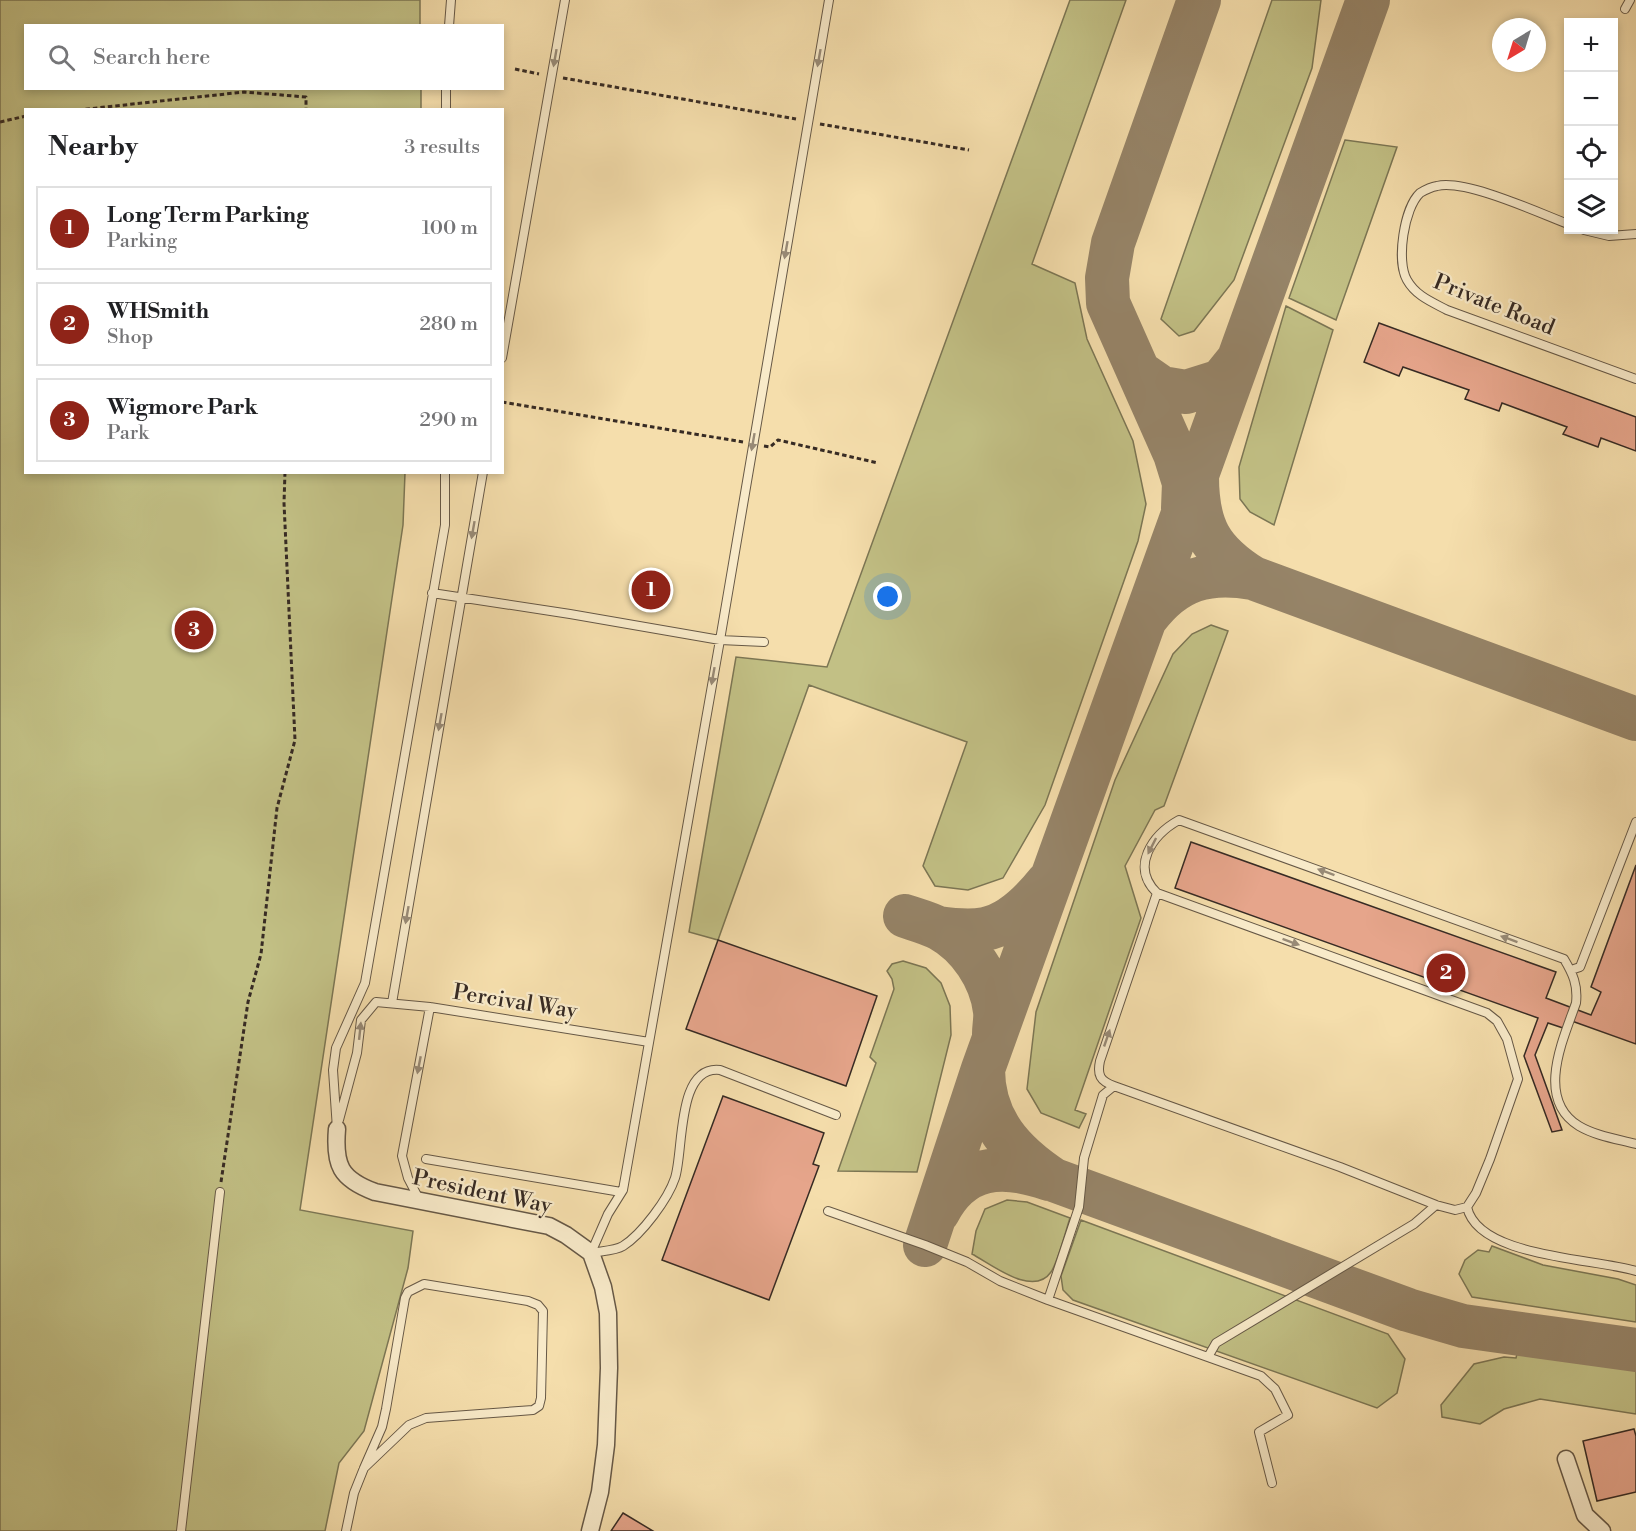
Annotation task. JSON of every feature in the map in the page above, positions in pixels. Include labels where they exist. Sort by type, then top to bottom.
[{"type":"street","name":"President Way","points":[[337,1129],[335,1151],[339,1167],[360,1187],[375,1192],[549,1226],[591,1253]]},
{"type":"street","points":[[590,1531],[600,1492],[609,1368],[608,1313],[591,1253]]},
{"type":"street","points":[[1566,1459],[1585,1515],[1602,1531]]},
{"type":"lane","points":[[449,24],[451,0]]},
{"type":"lane","points":[[504,346],[565,0]]},
{"type":"lane","points":[[591,1253],[608,1214],[621,1192],[720,640],[829,0]]},
{"type":"lane","points":[[1625,9],[1630,0]]},
{"type":"lane","points":[[446,90],[446,108]]},
{"type":"lane","name":"Private Road","points":[[1564,222],[1470,189],[1447,185],[1437,186],[1421,193],[1411,209],[1404,233],[1402,267],[1411,287],[1431,302],[1447,310],[1636,379]]},
{"type":"lane","points":[[1601,234],[1609,236],[1636,234]]},
{"type":"lane","points":[[337,1129],[333,1070],[336,1048],[365,983],[445,525],[445,474]]},
{"type":"lane","points":[[392,1003],[483,474]]},
{"type":"lane","points":[[432,593],[720,640],[764,642]]},
{"type":"lane","points":[[1636,1144],[1593,1133],[1579,1126],[1564,1112],[1560,1102],[1556,1090],[1555,1067],[1576,1003],[1577,993],[1575,977],[1564,959],[1179,820],[1167,826],[1153,840],[1145,860],[1144,876],[1157,893],[1487,1013],[1497,1021],[1507,1039],[1518,1079],[1490,1159],[1476,1193],[1467,1207],[1469,1216],[1474,1224],[1504,1242],[1553,1257],[1614,1265],[1636,1271]]},
{"type":"lane","points":[[1571,970],[1580,967],[1636,822]]},
{"type":"lane","points":[[1157,893],[1100,1060],[1098,1072],[1104,1083],[1340,1167],[1436,1205],[1452,1210],[1467,1207]]},
{"type":"lane","points":[[337,1129],[357,1053],[361,1020],[376,1002],[430,1007]]},
{"type":"lane","name":"Percival Way","points":[[420,1201],[408,1178],[402,1155],[430,1007],[649,1041]]},
{"type":"lane","points":[[591,1253],[622,1247],[655,1213],[666,1198],[676,1176],[681,1123],[688,1096],[702,1073],[710,1069],[720,1070],[836,1115]]},
{"type":"lane","points":[[1048,1300],[1079,1207],[1084,1158],[1103,1095],[1114,1086]]},
{"type":"lane","points":[[426,1159],[621,1192]]},
{"type":"lane","points":[[181,1531],[220,1192]]},
{"type":"lane","points":[[1208,1357],[1216,1343],[1414,1224],[1436,1205]]},
{"type":"lane","points":[[828,1210],[967,1262],[1000,1281],[1048,1300],[1261,1376],[1275,1389],[1288,1415],[1259,1432],[1272,1483]]},
{"type":"lane","points":[[346,1531],[354,1493],[364,1468],[384,1418],[405,1298],[408,1292],[424,1284],[528,1301],[538,1305],[543,1311],[541,1398],[538,1406],[533,1410],[426,1418],[409,1425],[364,1468]]},
{"type":"path","points":[[514,69],[969,150]]},
{"type":"path","points":[[96,108],[244,92],[306,97],[306,108]]},
{"type":"path","points":[[0,122],[24,116]]},
{"type":"path","points":[[504,402],[770,447],[778,440],[878,463]]},
{"type":"path","points":[[220,1192],[223,1158],[248,1002],[261,954],[277,808],[295,740],[284,503],[285,474]]},
{"type":"shaded area","points":[[0,0],[420,0],[420,24],[24,24],[24,90],[421,90],[421,108],[24,108],[24,474],[405,474],[403,525],[300,1210],[413,1231],[408,1268],[364,1431],[339,1463],[325,1531],[0,1531]]},
{"type":"shaded area","points":[[1070,0],[1126,0],[1032,264],[1075,283],[1087,339],[1133,441],[1146,504],[1138,541],[1045,805],[1003,878],[968,890],[935,886],[923,866],[967,742],[809,685],[718,940],[689,932],[736,657],[827,667]]},
{"type":"shaded area","points":[[1272,0],[1321,0],[1312,68],[1234,280],[1194,331],[1179,336],[1161,319]]},
{"type":"shaded area","points":[[1345,140],[1397,147],[1336,320],[1289,298]]},
{"type":"shaded area","points":[[1286,306],[1333,330],[1274,525],[1250,512],[1240,499],[1239,467]]},
{"type":"shaded area","points":[[1211,625],[1228,631],[1164,806],[1155,810],[1125,866],[1141,918],[1075,1110],[1086,1114],[1079,1128],[1041,1113],[1027,1089],[1036,1012],[1115,780],[1173,654],[1192,634]]},
{"type":"shaded area","points":[[903,961],[926,968],[941,983],[950,1006],[951,1035],[917,1172],[838,1171],[876,1063],[870,1057],[894,989],[887,971],[892,964]]},
{"type":"shaded area","points":[[1007,1200],[1027,1202],[1070,1218],[1059,1255],[1051,1272],[1043,1279],[1034,1282],[1023,1280],[1001,1271],[972,1254],[976,1231],[985,1209]]},
{"type":"shaded area","points":[[1081,1220],[1388,1334],[1405,1359],[1397,1393],[1377,1408],[1073,1300],[1063,1290],[1061,1276]]},
{"type":"shaded area","points":[[1492,1246],[1543,1265],[1618,1279],[1636,1285],[1636,1322],[1472,1297],[1459,1274],[1465,1260],[1478,1250],[1489,1252]]},
{"type":"shaded area","points":[[1517,1354],[1636,1370],[1636,1414],[1540,1399],[1504,1409],[1480,1424],[1442,1417],[1441,1405],[1474,1364],[1504,1357],[1516,1358]]},
{"type":"building","points":[[1379,323],[1636,417],[1636,451],[1601,438],[1598,447],[1563,434],[1567,427],[1502,403],[1499,411],[1465,399],[1469,390],[1403,367],[1399,376],[1364,362]]},
{"type":"building","points":[[1191,842],[1556,972],[1546,998],[1591,1015],[1601,992],[1591,987],[1636,865],[1636,1044],[1569,1020],[1566,1029],[1548,1023],[1535,1055],[1562,1130],[1552,1132],[1524,1056],[1538,1018],[1175,888]]},
{"type":"building","points":[[718,940],[877,996],[846,1086],[686,1029]]},
{"type":"building","points":[[723,1096],[824,1133],[813,1164],[819,1166],[769,1300],[662,1260]]},
{"type":"building","points":[[1634,1429],[1636,1492],[1597,1501],[1583,1441]]},
{"type":"building","points":[[623,1513],[653,1531],[611,1531]]},
{"type":"taxiway","points":[[1183,508],[1184,483],[1175,454],[1108,303],[1107,278],[1113,243],[1199,0]]},
{"type":"taxiway","points":[[925,1245],[983,1069],[1368,0]]},
{"type":"taxiway","points":[[1139,372],[1162,388],[1186,392],[1221,381],[1238,360]]},
{"type":"taxiway","points":[[1197,476],[1200,510],[1209,536],[1226,558],[1253,578]]},
{"type":"taxiway","points":[[1147,617],[1169,594],[1194,580],[1222,575],[1253,578],[1636,719]]},
{"type":"taxiway","points":[[938,928],[973,930],[995,926],[1020,911],[1048,882]]},
{"type":"taxiway","points":[[905,916],[940,929],[969,953],[983,975],[993,999],[994,1034]]},
{"type":"taxiway","points":[[983,1069],[988,1104],[1003,1134],[1026,1159],[1054,1180],[1408,1310],[1463,1326],[1636,1350]]},
{"type":"taxiway","points":[[938,1212],[959,1184],[972,1176],[1000,1170],[1016,1171],[1049,1179]]},
{"type":"place","name":"Long Term Parking","points":[[651,590]]},
{"type":"place","name":"Wigmore Park","points":[[194,630]]},
{"type":"place","name":"WHSmith","points":[[1446,973]]}]
